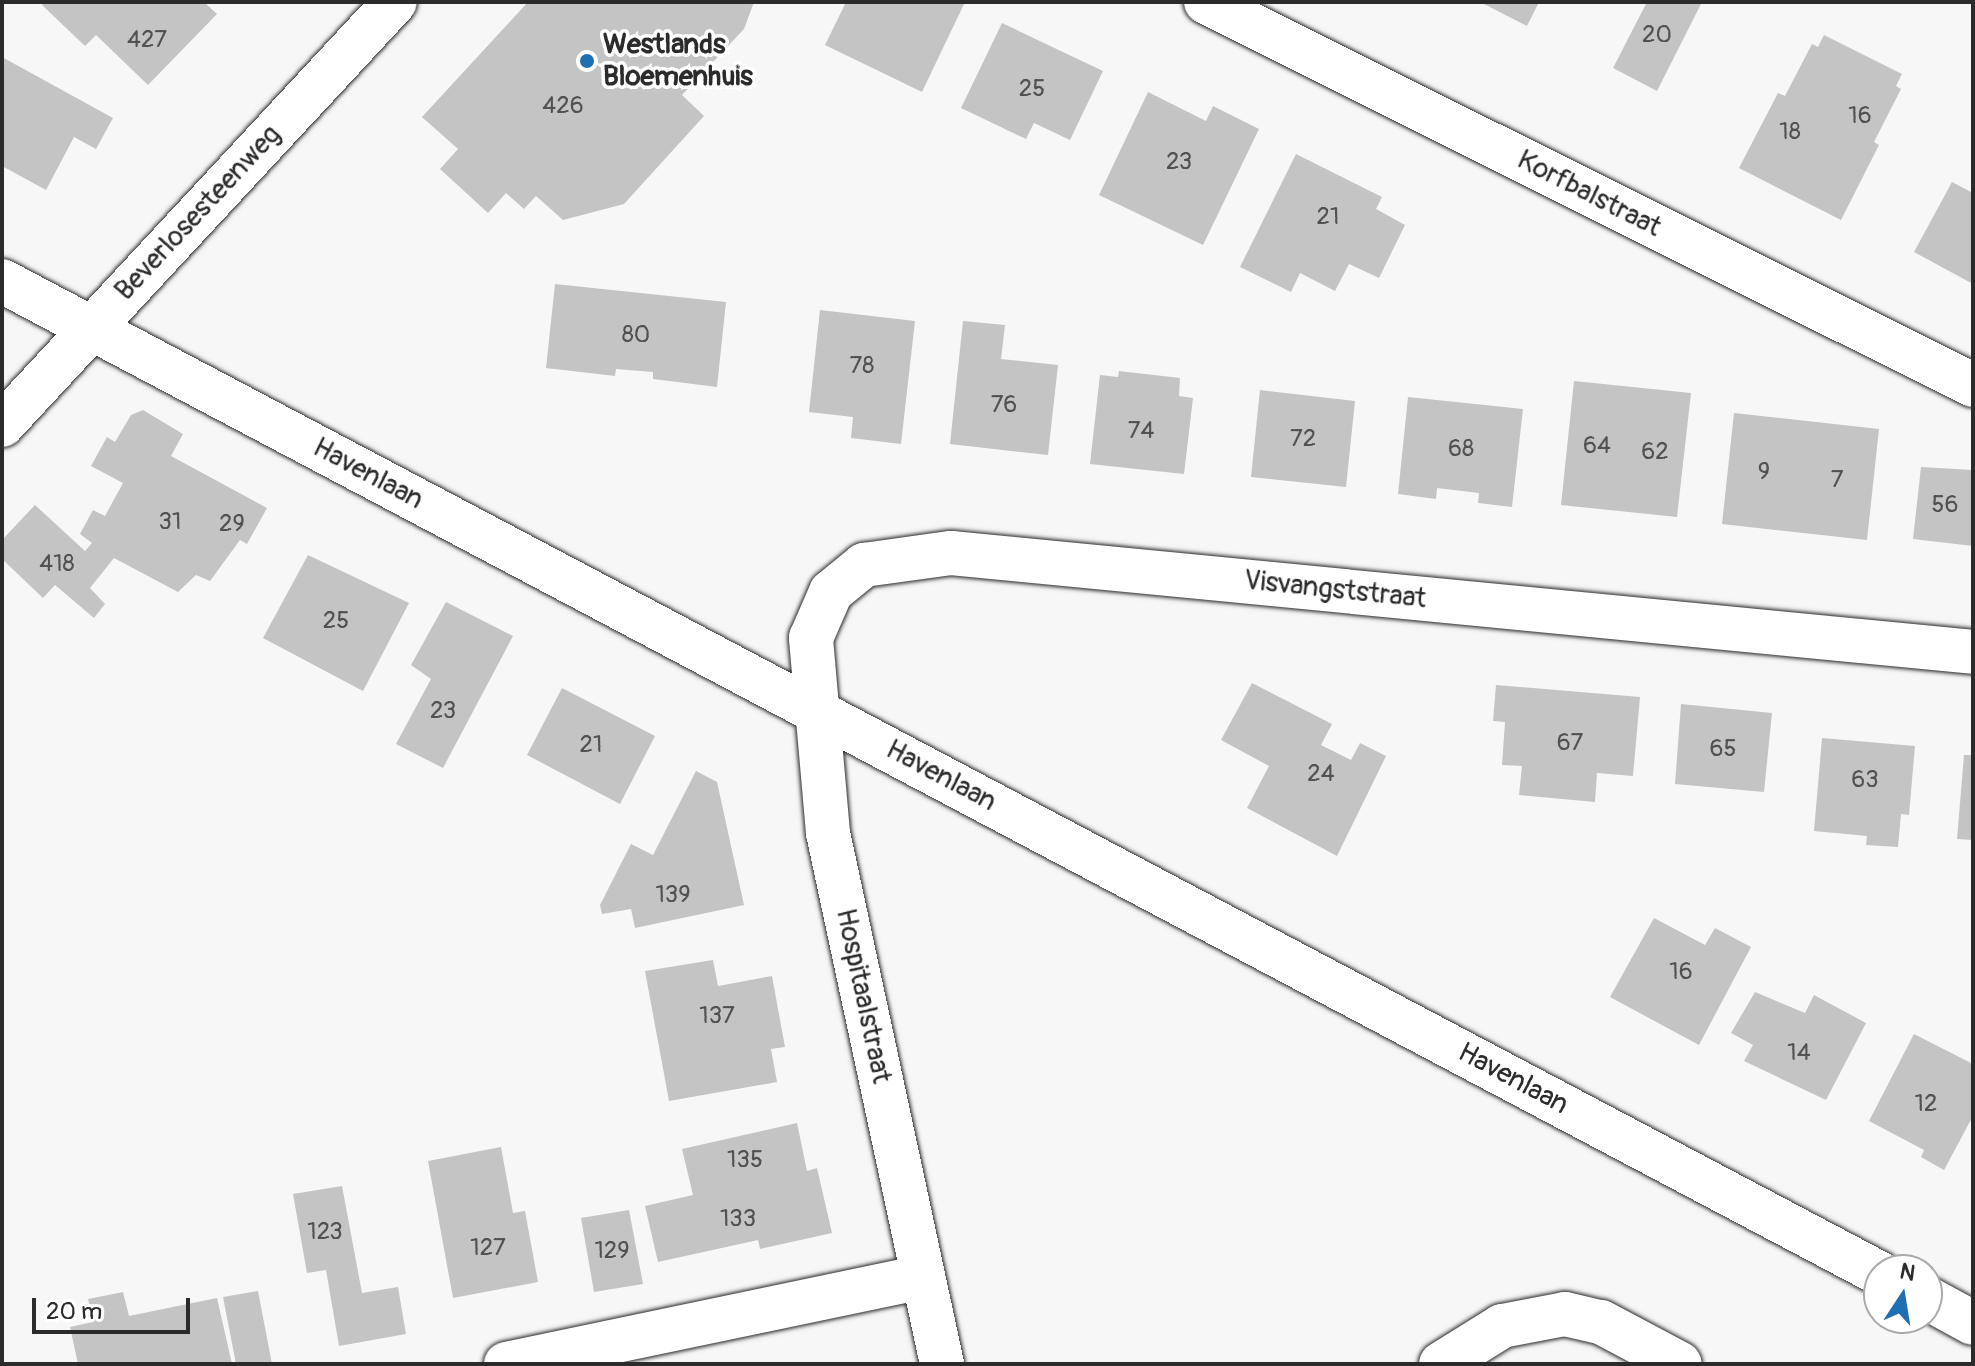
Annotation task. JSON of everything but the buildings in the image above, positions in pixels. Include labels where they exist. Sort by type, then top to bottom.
[{"type":"street","name":"Beverlosesteenweg","points":[[2,425],[395,2]]},
{"type":"street","name":"Korfbalstraat","points":[[1206,2],[1973,385]]},
{"type":"street","name":"Havenlaan","points":[[2,281],[1863,1265]]},
{"type":"street","name":"Visvangststraat","points":[[821,713],[811,638],[831,592],[864,565],[951,553],[1973,652]]},
{"type":"street","name":"Hospitaalstraat","points":[[821,713],[828,833],[942,1364]]},
{"type":"street","points":[[506,1364],[923,1277]]},
{"type":"street","points":[[1943,1307],[1973,1323]]},
{"type":"street","points":[[1441,1364],[1502,1326],[1565,1314],[1601,1322],[1680,1364]]},
{"type":"place","name":"Westlands Bloemenhuis","points":[[587,61]]}]
